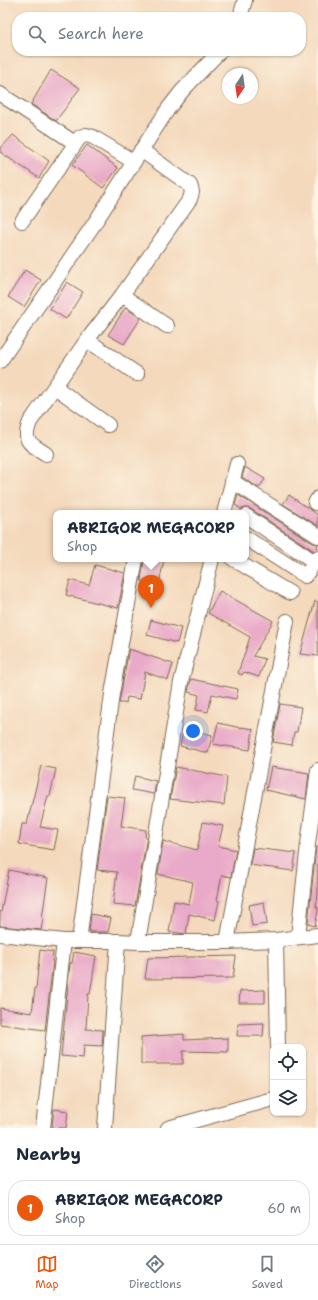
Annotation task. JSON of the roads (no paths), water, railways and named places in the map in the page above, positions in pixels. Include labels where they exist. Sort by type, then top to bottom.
[{"type":"street","points":[[241,12],[245,0]]},
{"type":"street","points":[[0,361],[92,227],[168,109],[182,91],[215,56]]},
{"type":"street","points":[[0,94],[75,143]]},
{"type":"street","points":[[22,221],[75,143],[80,137],[86,135],[138,156],[190,185],[192,192],[190,199],[122,295],[87,340],[30,422],[26,433],[28,442],[46,454]]},
{"type":"street","points":[[122,295],[167,326]]},
{"type":"street","points":[[87,340],[137,374]]},
{"type":"street","points":[[55,387],[108,425]]},
{"type":"street","points":[[226,508],[237,464]]},
{"type":"street","points":[[232,481],[318,536]]},
{"type":"street","points":[[249,518],[317,560],[305,576],[249,540]]},
{"type":"street","points":[[79,941],[112,694],[135,562]]},
{"type":"street","points":[[138,942],[181,682],[211,562]]},
{"type":"street","points":[[238,562],[290,593]]},
{"type":"street","points":[[227,942],[287,621]]},
{"type":"street","points":[[298,936],[307,851],[318,770]]},
{"type":"street","points":[[0,934],[64,941],[138,942],[227,942],[276,940],[298,936],[318,935]]},
{"type":"street","points":[[276,940],[278,1044]]},
{"type":"street","points":[[43,1128],[64,941]]},
{"type":"street","points":[[105,1128],[118,941]]},
{"type":"street","points":[[168,1128],[270,1100]]},
{"type":"place","name":"ABRIGOR MEGACORP","points":[[151,608]]}]
